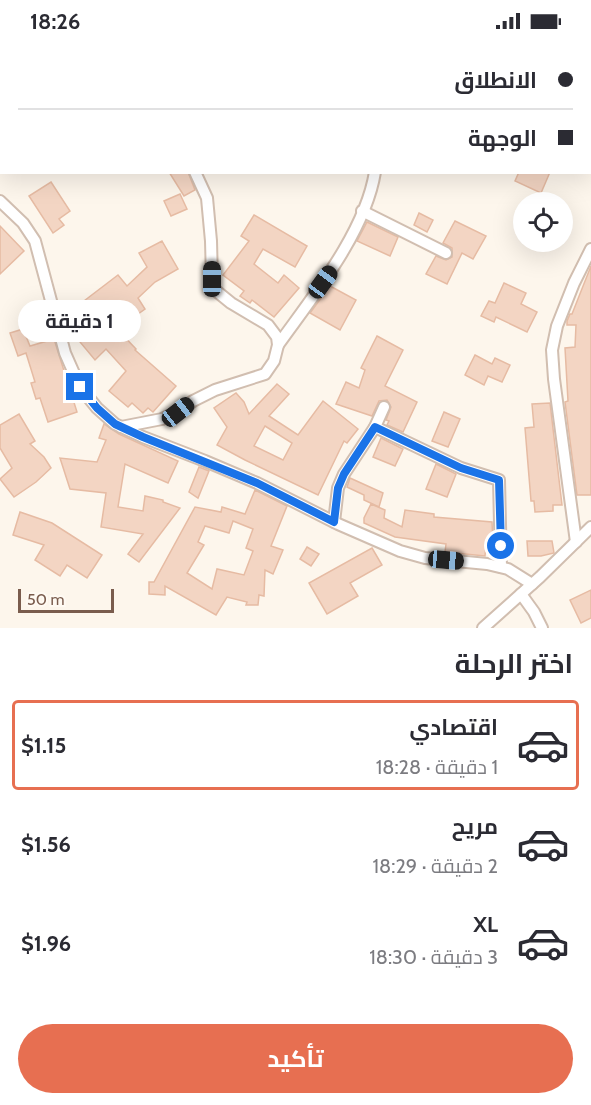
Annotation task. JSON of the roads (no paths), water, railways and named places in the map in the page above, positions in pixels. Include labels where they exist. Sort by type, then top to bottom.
[{"type":"street","points":[[121,427],[162,419],[215,390],[265,374],[274,361],[278,345],[277,337],[268,325],[231,303],[215,290],[212,279],[207,198],[196,174]]},
{"type":"street","points":[[278,345],[335,266],[362,211],[373,185],[375,174]]},
{"type":"street","points":[[0,201],[23,223],[35,241],[65,354],[80,387],[97,408],[115,424],[257,483],[334,522],[400,551],[425,558],[501,567],[515,572],[532,585]]},
{"type":"street","points":[[362,211],[446,253]]},
{"type":"street","points":[[576,542],[552,350],[557,326],[574,283],[591,249]]},
{"type":"street","points":[[334,522],[338,488],[344,474],[375,427],[384,406]]},
{"type":"street","points":[[375,427],[461,468],[499,480],[501,567]]},
{"type":"street","points":[[483,628],[532,585],[591,527]]},
{"type":"street","points":[[521,594],[542,628]]}]
